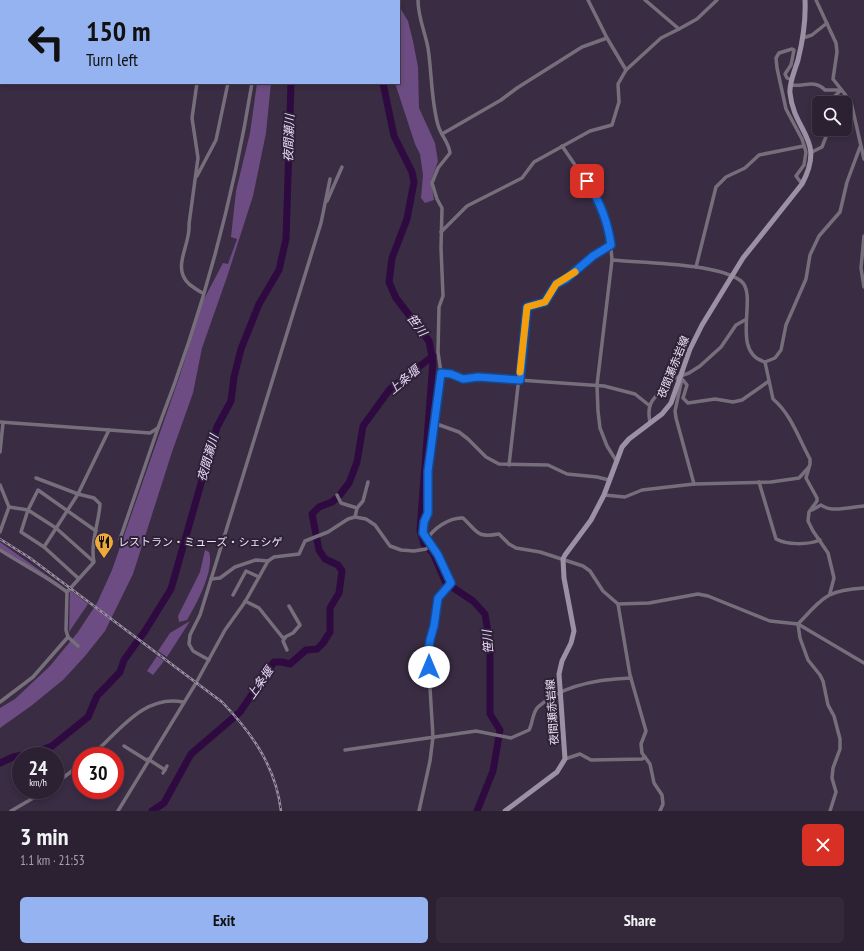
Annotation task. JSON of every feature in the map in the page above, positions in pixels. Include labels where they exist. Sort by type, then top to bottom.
[{"type":"main road","points":[[805,0],[803,38],[791,82],[791,106],[809,140],[812,152]]},
{"type":"main road","name":"夜間瀬赤岩線","points":[[508,810],[557,772],[565,759],[559,674],[562,661],[571,643],[574,631],[564,578],[563,559],[591,520],[604,494],[622,447],[629,439],[662,414],[671,402],[681,378],[690,349],[702,325],[744,258],[802,184],[812,160],[812,152]]},
{"type":"street","points":[[418,0],[418,13],[428,47],[436,115],[442,134],[449,144],[450,153],[438,168],[432,183],[437,199],[442,208],[441,232],[443,296],[439,307],[438,352],[441,373],[428,471],[428,513],[423,533],[429,547],[438,555],[450,585],[438,598],[434,626],[430,640],[428,655],[433,737],[419,811]]},
{"type":"street","points":[[588,0],[607,38],[626,70]]},
{"type":"street","points":[[644,0],[679,29]]},
{"type":"street","points":[[441,232],[467,206],[516,183],[522,178],[534,162],[590,131],[612,125],[619,102],[618,84],[626,70],[661,38],[697,19],[717,0]]},
{"type":"street","points":[[816,0],[836,44],[837,52],[833,79],[851,102],[860,147],[864,159]]},
{"type":"street","points":[[803,38],[812,35],[827,23]]},
{"type":"street","points":[[442,134],[501,100],[517,88],[582,48],[607,38]]},
{"type":"street","points":[[802,184],[796,176],[804,165],[806,158],[804,146],[786,109],[776,58],[779,53],[792,49],[794,50],[791,65],[784,74],[797,86],[811,83],[820,84],[825,90],[841,90]]},
{"type":"street","points":[[197,84],[192,118],[198,158],[189,224],[190,235],[182,258],[180,270],[186,281],[203,293]]},
{"type":"street","points":[[196,178],[216,140],[228,84]]},
{"type":"street","points":[[120,539],[181,364],[232,193],[252,84]]},
{"type":"street","points":[[835,96],[841,90]]},
{"type":"street","points":[[812,152],[822,148],[826,136]]},
{"type":"street","points":[[562,146],[593,191],[608,226],[612,260],[598,385],[598,411],[600,428],[607,446],[617,462]]},
{"type":"street","points":[[696,267],[716,187],[719,182],[745,168],[759,154],[804,146]]},
{"type":"street","points":[[612,260],[696,267],[713,270],[732,277],[743,284],[748,300],[745,320],[750,350],[756,358],[765,362],[775,358],[781,350],[786,326],[806,279],[810,255],[819,236],[840,212],[847,182],[860,147]]},
{"type":"street","points":[[325,206],[342,167]]},
{"type":"street","points":[[209,660],[193,652],[189,644],[211,579],[325,206],[330,179]]},
{"type":"street","points":[[864,236],[861,268],[864,287]]},
{"type":"street","points":[[509,465],[520,380],[527,307],[545,302],[556,284],[566,279],[593,256],[611,245]]},
{"type":"street","points":[[650,423],[650,406],[654,396],[664,390],[669,380],[681,378],[713,355],[726,342],[736,325],[745,320]]},
{"type":"street","points":[[765,362],[773,400],[779,404],[788,417],[810,459],[810,466],[806,478],[818,498],[809,512],[808,521],[828,553],[834,578],[830,593]]},
{"type":"street","points":[[441,373],[451,374],[463,379],[478,377],[598,385],[635,394],[650,406]]},
{"type":"street","points":[[681,378],[687,385],[683,398],[688,403],[715,398],[733,402],[742,400],[768,381]]},
{"type":"street","points":[[681,378],[675,411],[694,484]]},
{"type":"street","points":[[0,452],[2,422],[150,433],[158,428]]},
{"type":"street","points":[[434,423],[459,432],[491,461],[509,465],[548,465],[567,474],[597,477],[609,480]]},
{"type":"street","points":[[44,547],[78,494],[109,430]]},
{"type":"street","points":[[604,494],[625,497],[642,490],[694,484],[758,482],[799,478],[810,466]]},
{"type":"street","points":[[36,478],[78,494],[94,498],[100,504],[92,551],[94,562]]},
{"type":"street","points":[[355,517],[357,508],[363,501],[368,482]]},
{"type":"street","points":[[758,482],[776,539],[784,542],[808,543],[820,540]]},
{"type":"street","points":[[0,484],[9,507],[0,532]]},
{"type":"street","points":[[78,578],[44,547],[21,532],[28,510],[38,490],[96,531]]},
{"type":"street","points":[[337,495],[341,503],[357,508]]},
{"type":"street","points":[[809,512],[821,505],[833,510],[864,506]]},
{"type":"street","points":[[9,507],[28,510],[56,528],[94,562]]},
{"type":"street","points":[[118,811],[209,660],[225,630],[245,601],[268,561],[274,557],[299,554],[305,541],[355,517],[366,519],[375,525],[390,546],[401,550],[414,551],[429,547]]},
{"type":"street","points":[[427,540],[430,532],[457,518],[463,518],[479,535],[485,536],[498,534],[516,548],[563,559],[583,566],[590,571],[603,591],[618,604],[631,678],[646,731],[641,744],[645,757],[650,764],[654,784],[662,795],[663,804],[660,811]]},
{"type":"street","points":[[0,550],[20,563],[35,569],[67,592]]},
{"type":"street","points":[[211,579],[220,578],[235,567],[243,566],[256,560],[268,561]]},
{"type":"street","points":[[78,646],[68,637],[66,630],[67,592],[94,562]]},
{"type":"street","points":[[233,595],[246,571],[259,577]]},
{"type":"street","points":[[798,624],[830,593],[843,589],[864,588]]},
{"type":"street","points":[[618,604],[649,603],[698,594],[708,596],[770,621],[798,624],[864,663]]},
{"type":"street","points":[[245,601],[258,608],[283,638],[285,638]]},
{"type":"street","points":[[287,650],[283,642],[285,638],[293,634],[300,625],[289,606]]},
{"type":"street","points":[[798,624],[800,638],[808,660],[823,681],[828,705],[834,716],[840,739],[840,749],[832,773],[836,792],[830,811]]},
{"type":"street","points":[[0,702],[33,677],[68,637]]},
{"type":"street","points":[[345,750],[412,742],[433,737],[476,731],[512,738],[529,730],[537,708],[561,692],[606,679],[631,678]]},
{"type":"street","points":[[100,747],[135,713],[145,707],[167,702],[183,702]]},
{"type":"street","points":[[124,746],[165,770]]},
{"type":"street","points":[[565,759],[580,754],[591,760],[642,759],[645,757]]},
{"type":"street","points":[[64,777],[72,771]]},
{"type":"street","points":[[11,811],[32,799]]},
{"type":"shaded area","points":[[400,8],[408,21],[418,67],[419,108],[435,143],[438,161],[431,181],[434,200],[425,203],[421,198],[423,175],[420,154],[415,144],[395,84],[400,84]]},
{"type":"shaded area","points":[[257,84],[271,84],[266,133],[253,196],[202,348],[193,393],[172,452],[133,574],[105,631],[85,656],[63,680],[31,706],[0,728],[0,708],[15,699],[50,666],[78,632],[97,603],[112,570],[180,375],[203,301],[223,263],[228,264],[237,239],[231,237],[236,191],[250,133]]},
{"type":"shaded area","points":[[0,542],[66,589],[35,569],[0,550]]},
{"type":"shaded area","points":[[205,550],[209,552],[210,559],[204,587],[187,620],[179,622],[178,616],[200,572]]},
{"type":"shaded area","points":[[70,590],[88,604],[69,632]]},
{"type":"shaded area","points":[[190,621],[167,657],[158,651],[170,633]]},
{"type":"shaded area","points":[[157,656],[164,661],[153,675],[147,671]]},
{"type":"waterway","name":"夜間瀬川","points":[[0,763],[13,757],[34,753],[52,746],[88,717],[97,696],[120,672],[124,660],[145,631],[171,589],[217,427],[231,401],[234,377],[241,349],[259,304],[279,270],[286,239],[291,84]]},
{"type":"waterway","name":"笹川","points":[[383,84],[394,136],[412,172],[414,182],[407,219],[392,258],[389,282],[396,298],[429,341],[433,362],[420,530],[424,544],[433,553],[446,583],[473,601],[485,614],[490,645],[490,714],[500,730],[493,771],[477,811]]},
{"type":"waterway","name":"上条堰","points":[[152,811],[164,803],[191,754],[240,712],[274,662],[290,664],[306,650],[317,649],[330,632],[330,608],[339,593],[342,571],[338,565],[325,559],[319,550],[312,514],[319,507],[332,502],[339,496],[349,483],[357,462],[363,426],[390,389],[433,356]]},
{"type":"railway","points":[[0,539],[30,558],[222,702],[243,726],[261,752],[274,780],[281,811]]},
{"type":"slow traffic","points":[[520,372],[527,307],[545,302],[556,284],[575,272]]},
{"type":"place","name":"レストラン・ミューズ・シェシゲ","points":[[104,559]]},
{"type":"route","points":[[429,667],[428,655],[438,598],[451,583],[438,555],[423,533],[424,522],[428,513],[428,471],[441,373],[451,374],[463,379],[478,377],[520,380],[527,307],[545,302],[556,284],[566,279],[593,256],[611,245],[608,226],[593,191],[587,181]]}]
